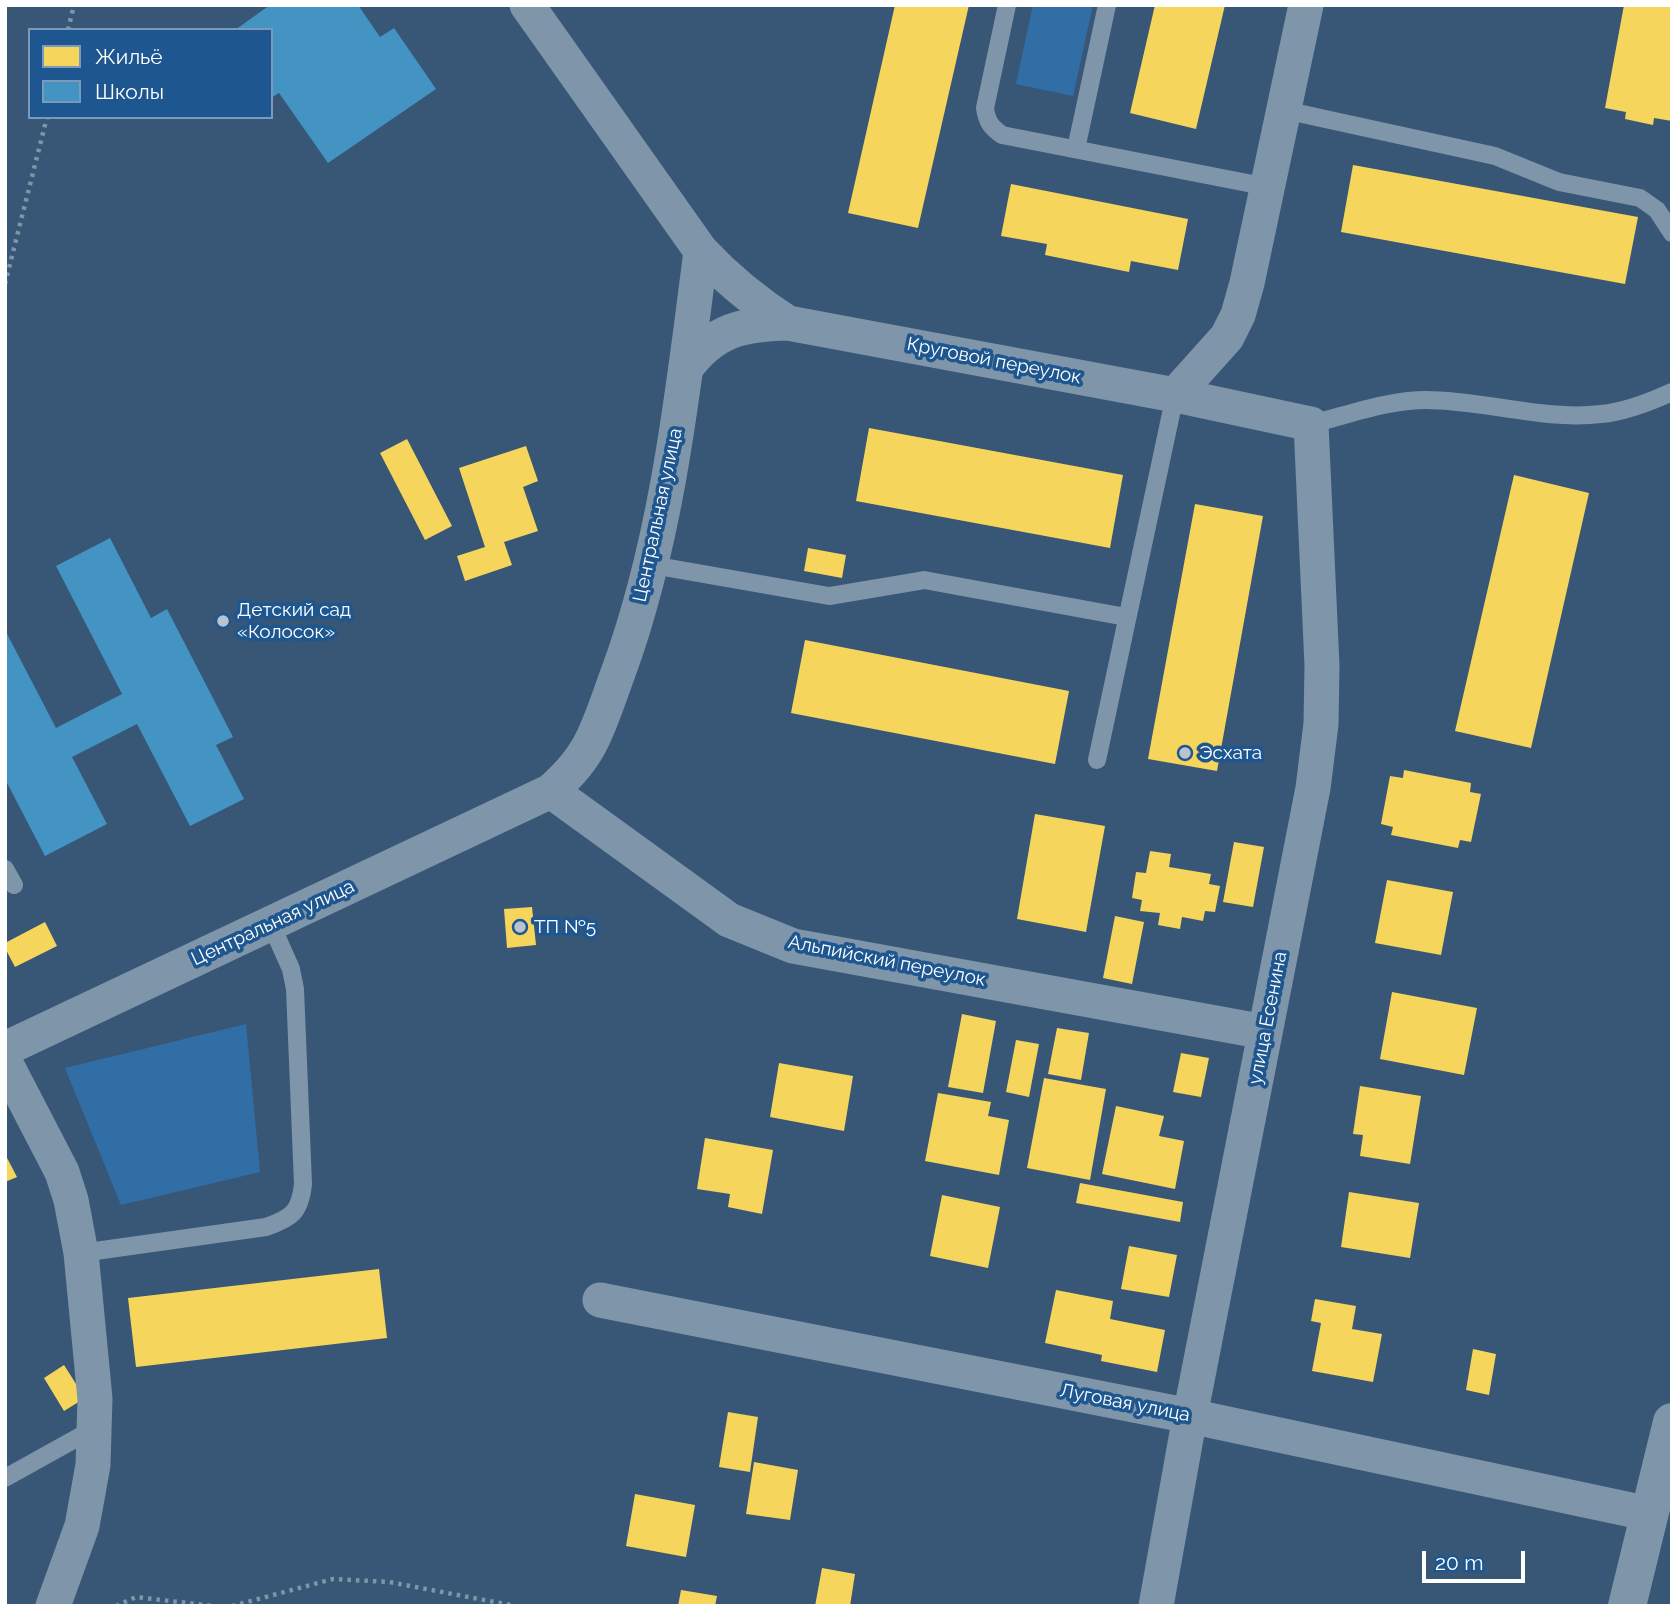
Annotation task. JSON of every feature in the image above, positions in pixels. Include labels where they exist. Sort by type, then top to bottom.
[{"type":"street","points":[[527,5],[701,251]]},
{"type":"street","points":[[1175,395],[1227,337],[1238,315],[1306,5]]},
{"type":"street","name":"Круговой переулок","points":[[701,251],[729,281],[788,323],[1175,395],[1311,424]]},
{"type":"street","name":"Центральная улица","points":[[5,1049],[551,791],[570,773],[589,746],[626,651],[652,565],[686,368],[701,251]]},
{"type":"street","points":[[686,368],[699,350],[732,331],[769,323],[788,323]]},
{"type":"street","name":"улица Есенина","points":[[1156,1606],[1190,1416],[1312,788],[1321,724],[1311,424]]},
{"type":"street","name":"Альпийский переулок","points":[[551,791],[729,920],[793,946],[1265,1032]]},
{"type":"street","points":[[5,1062],[62,1172],[71,1200],[81,1253],[95,1399],[93,1465],[82,1526],[53,1606]]},
{"type":"street","name":"Луговая улица","points":[[600,1300],[1190,1416],[1650,1514]]},
{"type":"street","points":[[1627,1606],[1672,1422]]},
{"type":"lane","points":[[1007,5],[985,108],[991,127],[1002,135],[1268,187]]},
{"type":"lane","points":[[1076,149],[1107,5]]},
{"type":"lane","points":[[1284,110],[1495,156],[1559,182],[1640,198],[1657,210],[1672,233]]},
{"type":"lane","points":[[1311,424],[1394,404],[1423,400],[1479,402],[1550,414],[1601,414],[1653,401],[1672,392]]},
{"type":"lane","points":[[1097,760],[1175,395]]},
{"type":"lane","points":[[652,565],[829,596],[924,580],[1126,617]]},
{"type":"lane","points":[[81,1253],[266,1227],[282,1222],[295,1213],[301,1200],[303,1184],[295,989],[291,969],[271,924]]},
{"type":"lane","points":[[5,1478],[95,1428]]},
{"type":"path","points":[[68,28],[74,5]]},
{"type":"path","points":[[5,284],[46,119]]},
{"type":"path","points":[[232,1606],[333,1579],[389,1582],[516,1606]]},
{"type":"path","points":[[116,1606],[136,1597],[213,1606]]},
{"type":"shaded area","points":[[1033,5],[1093,5],[1073,96],[1016,84]]},
{"type":"shaded area","points":[[246,1024],[260,1172],[121,1205],[65,1068]]},
{"type":"building: Жильё","points":[[895,5],[969,5],[918,228],[848,213]]},
{"type":"building: Жильё","points":[[1155,5],[1225,5],[1196,129],[1130,113]]},
{"type":"building: Жильё","points":[[1624,5],[1672,5],[1672,121],[1654,118],[1653,125],[1625,119],[1626,112],[1605,108]]},
{"type":"building: Жильё","points":[[1353,165],[1638,217],[1625,284],[1341,232]]},
{"type":"building: Жильё","points":[[1011,184],[1188,219],[1178,270],[1131,261],[1129,272],[1045,255],[1047,244],[1001,236]]},
{"type":"building: Жильё","points":[[869,428],[1123,475],[1110,548],[856,501]]},
{"type":"building: Жильё","points":[[407,439],[452,526],[425,540],[380,453]]},
{"type":"building: Жильё","points":[[526,446],[538,481],[523,487],[538,531],[504,542],[512,565],[465,581],[457,556],[485,547],[459,468]]},
{"type":"building: Жильё","points":[[1514,475],[1589,493],[1531,748],[1455,731]]},
{"type":"building: Жильё","points":[[1195,504],[1263,516],[1217,771],[1148,759]]},
{"type":"building: Жильё","points":[[808,548],[846,555],[842,578],[804,571]]},
{"type":"building: Жильё","points":[[805,640],[1069,691],[1055,764],[791,713]]},
{"type":"building: Жильё","points":[[1404,770],[1471,783],[1470,792],[1481,794],[1471,842],[1460,840],[1458,848],[1391,835],[1393,827],[1381,824],[1390,776],[1403,778]]},
{"type":"building: Жильё","points":[[1035,814],[1105,826],[1086,932],[1017,919]]},
{"type":"building: Жильё","points":[[1234,842],[1264,847],[1253,907],[1223,902]]},
{"type":"building: Жильё","points":[[1150,851],[1171,854],[1169,867],[1211,874],[1209,884],[1220,886],[1215,912],[1205,911],[1203,921],[1182,917],[1180,929],[1158,925],[1160,913],[1140,911],[1142,900],[1132,898],[1136,872],[1146,873]]},
{"type":"building: Жильё","points":[[1387,880],[1453,892],[1441,955],[1375,943]]},
{"type":"building: Жильё","name":"ТП №5","points":[[532,907],[536,945],[507,948],[504,909]]},
{"type":"building: Жильё","points":[[1115,916],[1144,922],[1132,984],[1103,978]]},
{"type":"building: Жильё","points":[[45,922],[57,946],[15,967],[5,943]]},
{"type":"building: Жильё","points":[[1392,992],[1477,1008],[1464,1075],[1380,1059]]},
{"type":"building: Жильё","points":[[962,1014],[996,1021],[983,1093],[948,1087]]},
{"type":"building: Жильё","points":[[1057,1028],[1089,1033],[1081,1080],[1048,1074]]},
{"type":"building: Жильё","points":[[1016,1040],[1039,1044],[1029,1097],[1006,1092]]},
{"type":"building: Жильё","points":[[1181,1053],[1209,1058],[1201,1097],[1173,1092]]},
{"type":"building: Жильё","points":[[779,1063],[853,1076],[844,1131],[770,1117]]},
{"type":"building: Жильё","points":[[1044,1078],[1106,1089],[1090,1180],[1027,1168]]},
{"type":"building: Жильё","points":[[1360,1086],[1421,1096],[1410,1164],[1360,1156],[1363,1135],[1353,1134]]},
{"type":"building: Жильё","points":[[938,1093],[991,1102],[988,1116],[1009,1120],[999,1175],[925,1161]]},
{"type":"building: Жильё","points":[[1116,1106],[1164,1116],[1159,1136],[1184,1141],[1175,1189],[1102,1174]]},
{"type":"building: Жильё","points":[[705,1138],[773,1150],[762,1214],[728,1207],[730,1194],[697,1189]]},
{"type":"building: Жильё","points":[[5,1154],[17,1177],[5,1182]]},
{"type":"building: Жильё","points":[[1080,1183],[1183,1202],[1180,1222],[1076,1203]]},
{"type":"building: Жильё","points":[[1349,1192],[1419,1203],[1410,1258],[1341,1247]]},
{"type":"building: Жильё","points":[[942,1195],[1000,1207],[988,1268],[930,1256]]},
{"type":"building: Жильё","points":[[1129,1246],[1177,1255],[1169,1297],[1121,1289]]},
{"type":"building: Жильё","points":[[379,1269],[387,1338],[136,1367],[128,1298]]},
{"type":"building: Жильё","points":[[1056,1290],[1113,1301],[1110,1319],[1165,1330],[1157,1372],[1101,1361],[1102,1355],[1045,1343]]},
{"type":"building: Жильё","points":[[1315,1299],[1356,1306],[1352,1329],[1382,1334],[1373,1382],[1312,1371],[1321,1323],[1311,1321]]},
{"type":"building: Жильё","points":[[1473,1349],[1496,1354],[1489,1395],[1466,1390]]},
{"type":"building: Жильё","points":[[64,1365],[85,1398],[64,1411],[44,1378]]},
{"type":"building: Жильё","points":[[728,1412],[758,1417],[750,1472],[719,1467]]},
{"type":"building: Жильё","points":[[754,1462],[798,1470],[790,1520],[746,1514]]},
{"type":"building: Жильё","points":[[635,1494],[695,1505],[686,1557],[626,1546]]},
{"type":"building: Жильё","points":[[822,1568],[855,1574],[850,1606],[815,1606]]},
{"type":"building: Жильё","points":[[681,1590],[717,1596],[715,1606],[678,1606]]},
{"type":"building: Школы","points":[[270,5],[358,5],[380,37],[394,28],[436,89],[328,163],[279,93],[273,97],[273,28],[238,28]]},
{"type":"building: Школы","points":[[110,538],[151,618],[167,609],[233,737],[216,745],[244,799],[190,826],[137,724],[72,757],[107,824],[45,856],[5,779],[5,630],[56,728],[122,694],[56,566]]},
{"type":"place","name":"Детский сад «Колосок»","points":[[223,621]]},
{"type":"place","name":"Эсхата","points":[[1185,753]]},
{"type":"place","name":"ТП №5","points":[[520,927]]}]
